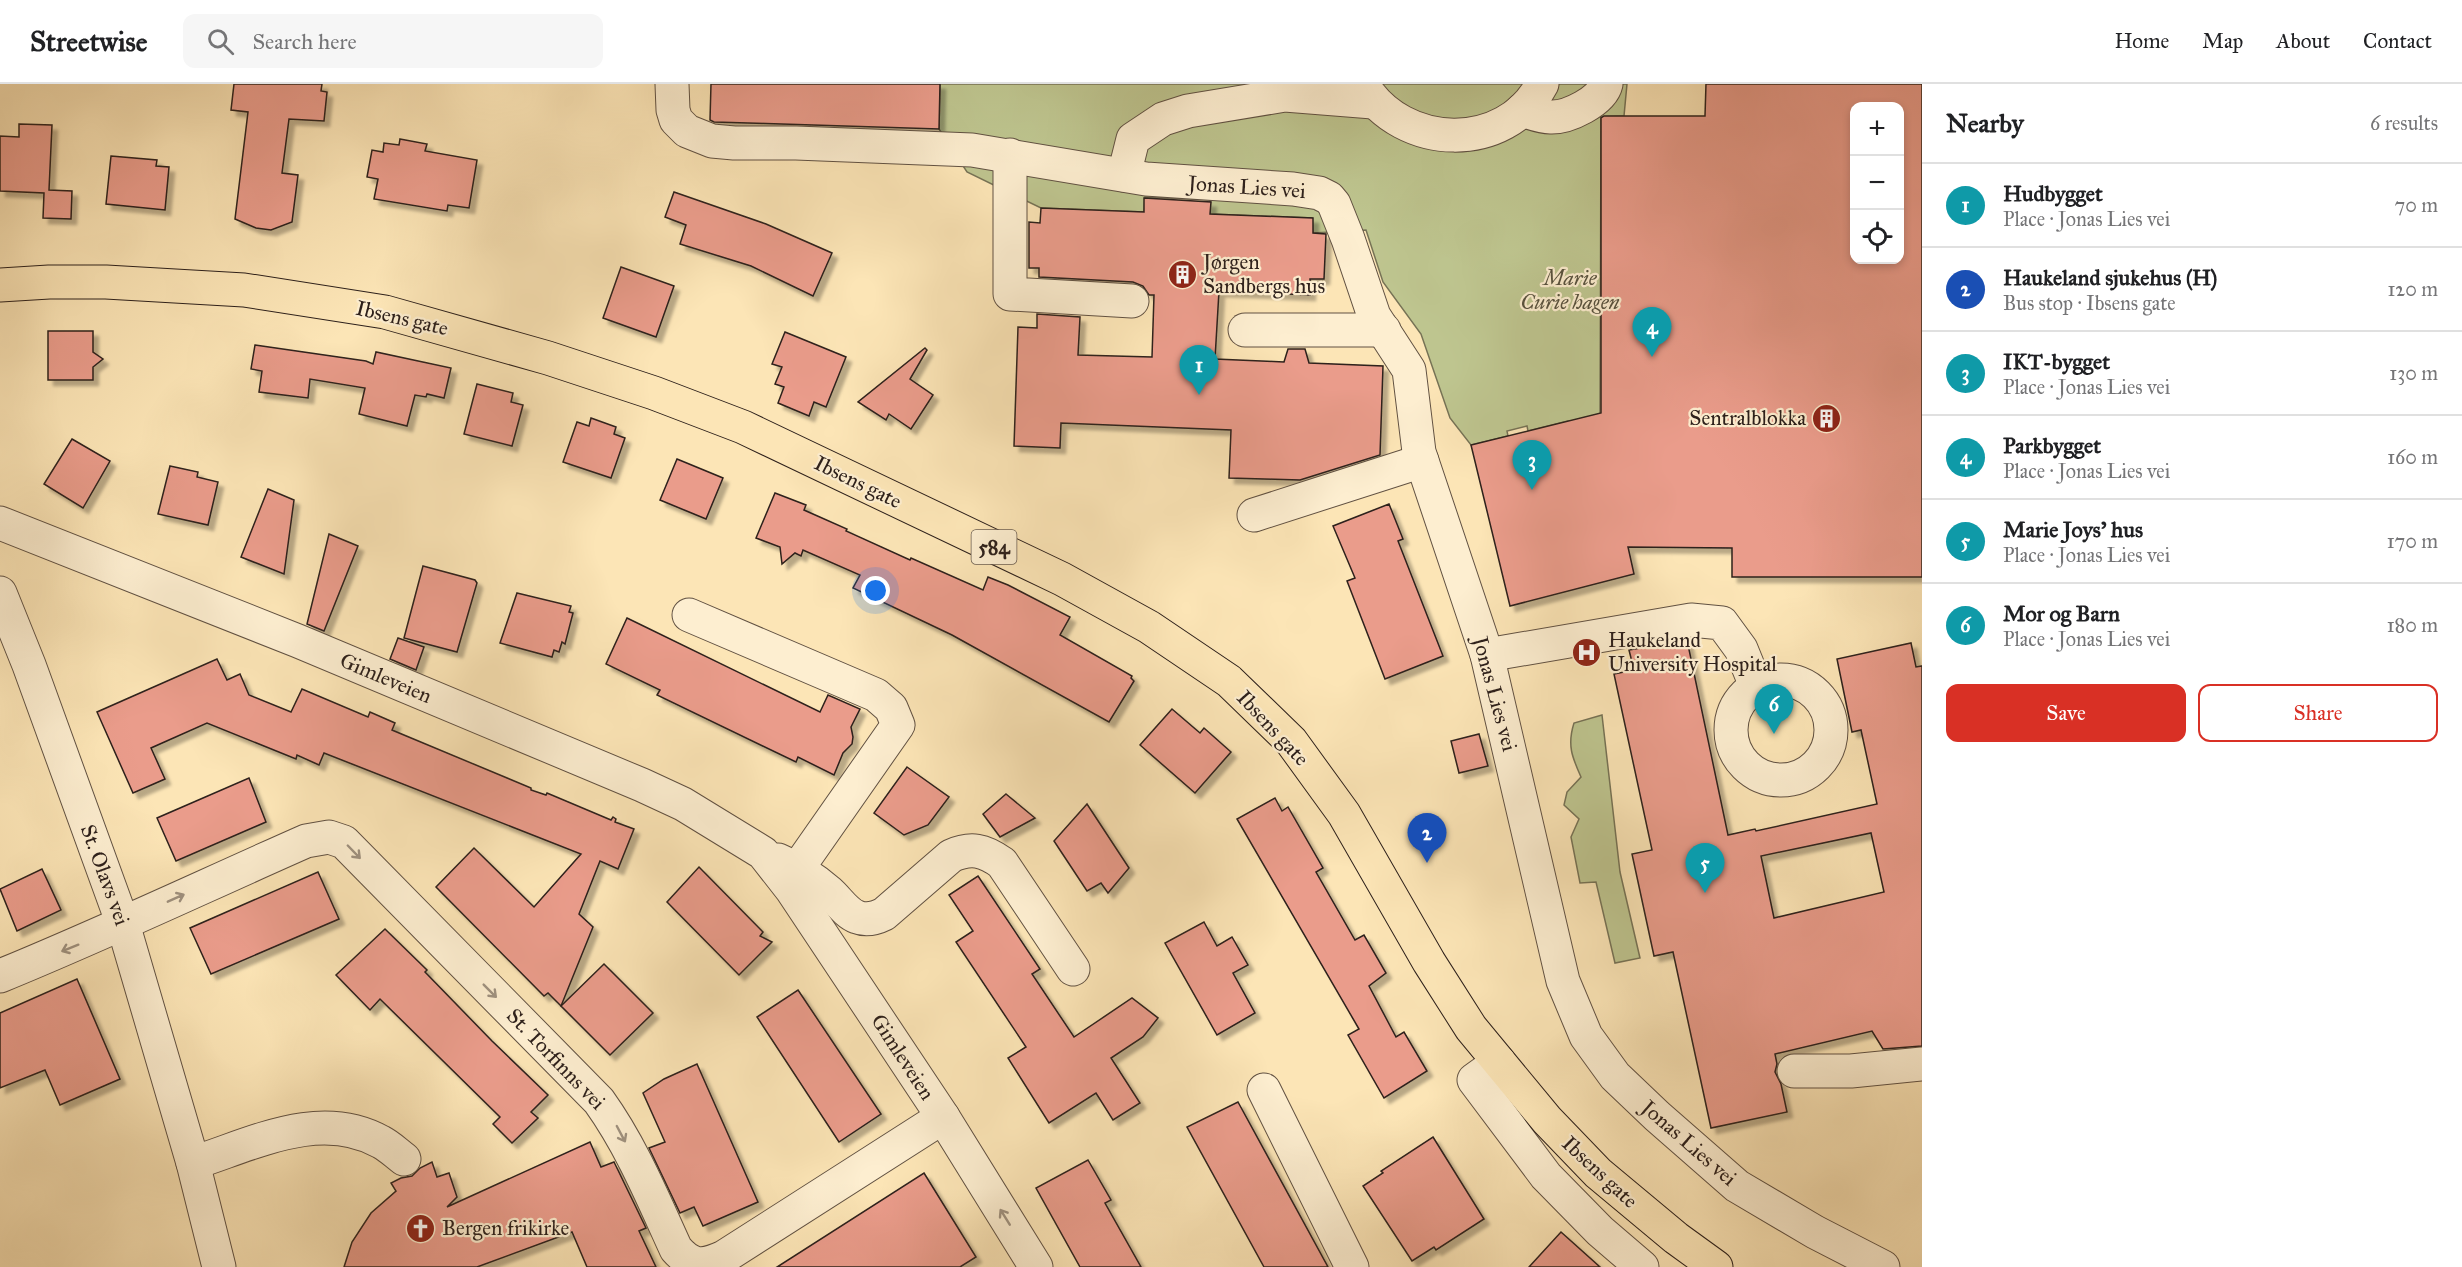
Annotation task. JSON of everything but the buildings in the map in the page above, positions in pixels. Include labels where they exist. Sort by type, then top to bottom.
[{"type":"main road","name":"Ibsens gate","points":[[0,285],[106,282],[232,289],[310,299],[385,312],[548,358],[654,393],[743,427],[1062,579],[1149,627],[1229,681],[1291,741],[1344,814],[1429,962],[1471,1028],[1547,1120],[1598,1173],[1668,1232],[1716,1267]]},
{"type":"street","name":"Jonas Lies vei","points":[[672,84],[673,110],[676,120],[687,131],[712,141],[972,150],[1182,183],[1293,189],[1318,193],[1329,198],[1334,204],[1348,239],[1374,316],[1409,370],[1415,431],[1422,462],[1487,655],[1563,981],[1586,1036],[1616,1076],[1657,1116],[1737,1186],[1815,1232],[1883,1267]]},
{"type":"street","points":[[1124,175],[1133,139],[1163,118],[1188,111],[1285,95],[1367,93],[1396,120],[1426,133],[1460,136],[1480,132],[1500,124],[1533,98],[1551,117],[1584,108],[1605,90],[1606,84]]},
{"type":"street","points":[[1010,155],[1010,294],[1132,301]]},
{"type":"street","points":[[1245,330],[1384,330]]},
{"type":"street","points":[[1254,515],[1422,462]]},
{"type":"street","name":"Gimleveien","points":[[0,523],[287,637],[633,781],[683,804],[763,853],[798,868],[830,892],[851,913],[866,919],[884,914],[951,856],[963,851],[976,850],[990,854],[1002,863],[1072,969]]},
{"type":"street","name":"St. Olavs vei","points":[[0,593],[29,665],[123,924],[193,1163],[219,1267]]},
{"type":"street","points":[[689,615],[876,694],[891,708],[898,725],[798,868]]},
{"type":"street","points":[[1487,655],[1691,620],[1722,623],[1742,650],[1756,686]]},
{"type":"street","name":"St. Torfinns vei","points":[[0,976],[123,924],[160,905],[306,841],[328,837],[344,842],[599,1101],[616,1125],[630,1151],[676,1249],[692,1266],[707,1265],[724,1257],[943,1117]]},
{"type":"street","name":"Gimleveien","points":[[763,853],[792,890],[943,1117],[1036,1267]]},
{"type":"street","name":"Ibsens gate","points":[[1499,1062],[1474,1080],[1546,1176],[1600,1231],[1642,1267]]},
{"type":"street","points":[[1794,1071],[1851,1071],[1922,1064]]},
{"type":"street","points":[[1264,1090],[1352,1267]]},
{"type":"street","points":[[193,1163],[288,1131],[322,1127],[355,1131],[382,1142],[404,1159]]},
{"type":"green space","name":"Marie Curie hagen","points":[[940,84],[1627,84],[1624,116],[1601,117],[1600,419],[1568,421],[1528,431],[1527,426],[1507,431],[1508,436],[1471,445],[1450,418],[1421,334],[1383,282],[1366,230],[1313,233],[1312,218],[1210,214],[1210,200],[1145,197],[1144,212],[1041,208],[967,172],[939,129]]},
{"type":"green space","points":[[1602,715],[1620,872],[1640,958],[1615,963],[1596,882],[1580,883],[1571,837],[1579,819],[1564,805],[1567,792],[1581,777],[1572,751],[1571,738],[1574,723]]},
{"type":"place","name":"Jørgen Sandbergs hus","points":[[1182,274]]},
{"type":"place","name":"Parkbygget","points":[[1652,357]]},
{"type":"place","name":"Hudbygget","points":[[1199,395]]},
{"type":"place","name":"Sentralblokka","points":[[1827,418]]},
{"type":"place","name":"IKT-bygget","points":[[1532,490]]},
{"type":"place","name":"Haukeland University Hospital","points":[[1587,652]]},
{"type":"place","name":"Mor og Barn","points":[[1774,734]]},
{"type":"place","name":"Haukeland sjukehus (H)","points":[[1427,863]]},
{"type":"place","name":"Marie Joys’ hus","points":[[1705,893]]},
{"type":"place","name":"Bergen frikirke","points":[[421,1228]]}]
